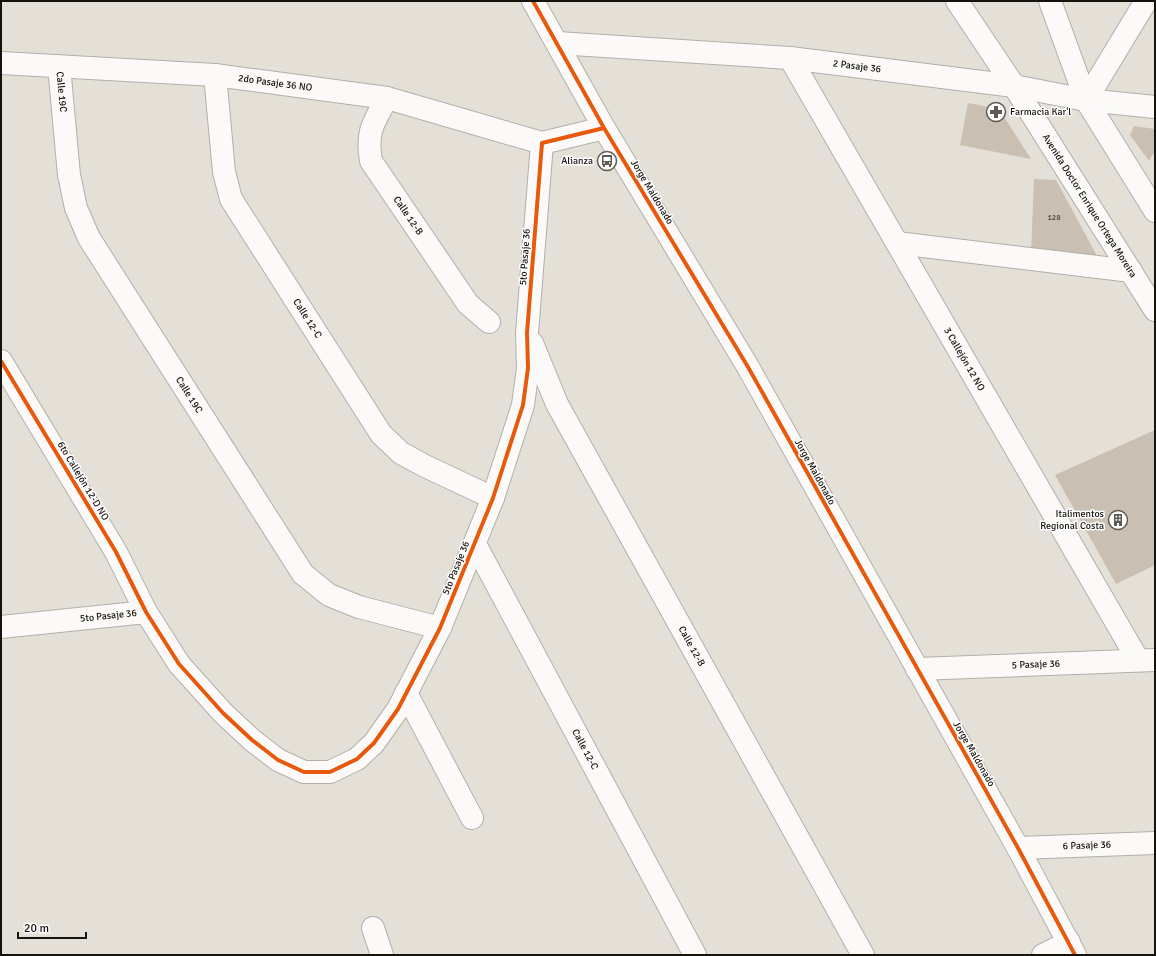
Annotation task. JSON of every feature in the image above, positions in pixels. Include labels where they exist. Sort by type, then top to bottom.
[{"type":"street","name":"Jorge Maldonado","points":[[533,1],[604,128],[748,367],[1018,848],[1072,949]]},
{"type":"street","name":"Avenida Doctor Enrique Ortega Moreira","points":[[957,1],[1014,86],[1155,310]]},
{"type":"street","points":[[1050,1],[1086,100],[1155,211]]},
{"type":"street","points":[[1086,100],[1146,1]]},
{"type":"street","name":"2 Pasaje 36","points":[[557,43],[790,58],[1014,86],[1086,100],[1155,107]]},
{"type":"street","name":"3 Callejón 12 NO","points":[[790,58],[897,243],[1147,660]]},
{"type":"street","name":"2do Pasaje 36 NO","points":[[1,63],[216,75],[387,98],[542,143]]},
{"type":"street","name":"Calle 19C","points":[[59,66],[69,175],[76,208],[89,238],[303,574],[329,595],[359,607],[440,628]]},
{"type":"street","name":"Calle 12-C","points":[[216,75],[224,172],[231,198],[381,434],[401,453],[493,498]]},
{"type":"street","name":"Calle 12-B","points":[[387,98],[372,124],[368,146],[371,161],[468,304],[489,322]]},
{"type":"street","points":[[542,143],[604,128]]},
{"type":"street","name":"5to Pasaje 36","points":[[1,627],[146,612],[179,664],[223,713],[252,740],[278,760],[304,772],[330,772],[357,759],[374,743],[398,709],[440,628],[493,498],[522,405],[528,368],[527,333],[542,143]]},
{"type":"street","points":[[897,243],[1130,272]]},
{"type":"street","name":"Calle 12-B","points":[[527,333],[557,404],[863,955]]},
{"type":"street","name":"6to Callejón 12-D NO","points":[[1,361],[116,552],[146,612]]},
{"type":"street","name":"Calle 12-C","points":[[475,544],[695,955]]},
{"type":"street","name":"5 Pasaje 36","points":[[917,669],[1147,660]]},
{"type":"street","points":[[406,693],[472,818]]},
{"type":"street","name":"6 Pasaje 36","points":[[1018,848],[1155,843]]},
{"type":"street","points":[[373,928],[382,955]]},
{"type":"street","points":[[1043,955],[1072,949]]},
{"type":"building","points":[[968,103],[999,109],[1031,159],[960,145]]},
{"type":"building","points":[[1134,126],[1155,129],[1155,151],[1149,161],[1130,135]]},
{"type":"building","points":[[1034,179],[1056,180],[1097,256],[1031,253]]},
{"type":"building","name":"Italimentos Regional Costa","points":[[1155,430],[1155,565],[1116,584],[1055,475]]},
{"type":"cycle path","points":[[533,1],[604,128],[748,367],[1018,848],[1075,955]]},
{"type":"cycle path","points":[[1,361],[116,552],[146,612],[179,664],[223,713],[252,740],[278,760],[304,772],[330,772],[357,759],[374,743],[398,709],[440,628],[493,498],[523,405],[528,368],[527,333],[542,143],[604,128]]},
{"type":"place","name":"Farmacia Kar'l","points":[[996,112]]},
{"type":"place","name":"Alianza","points":[[607,161]]},
{"type":"place","name":"Italimentos Regional Costa","points":[[1118,520]]}]
